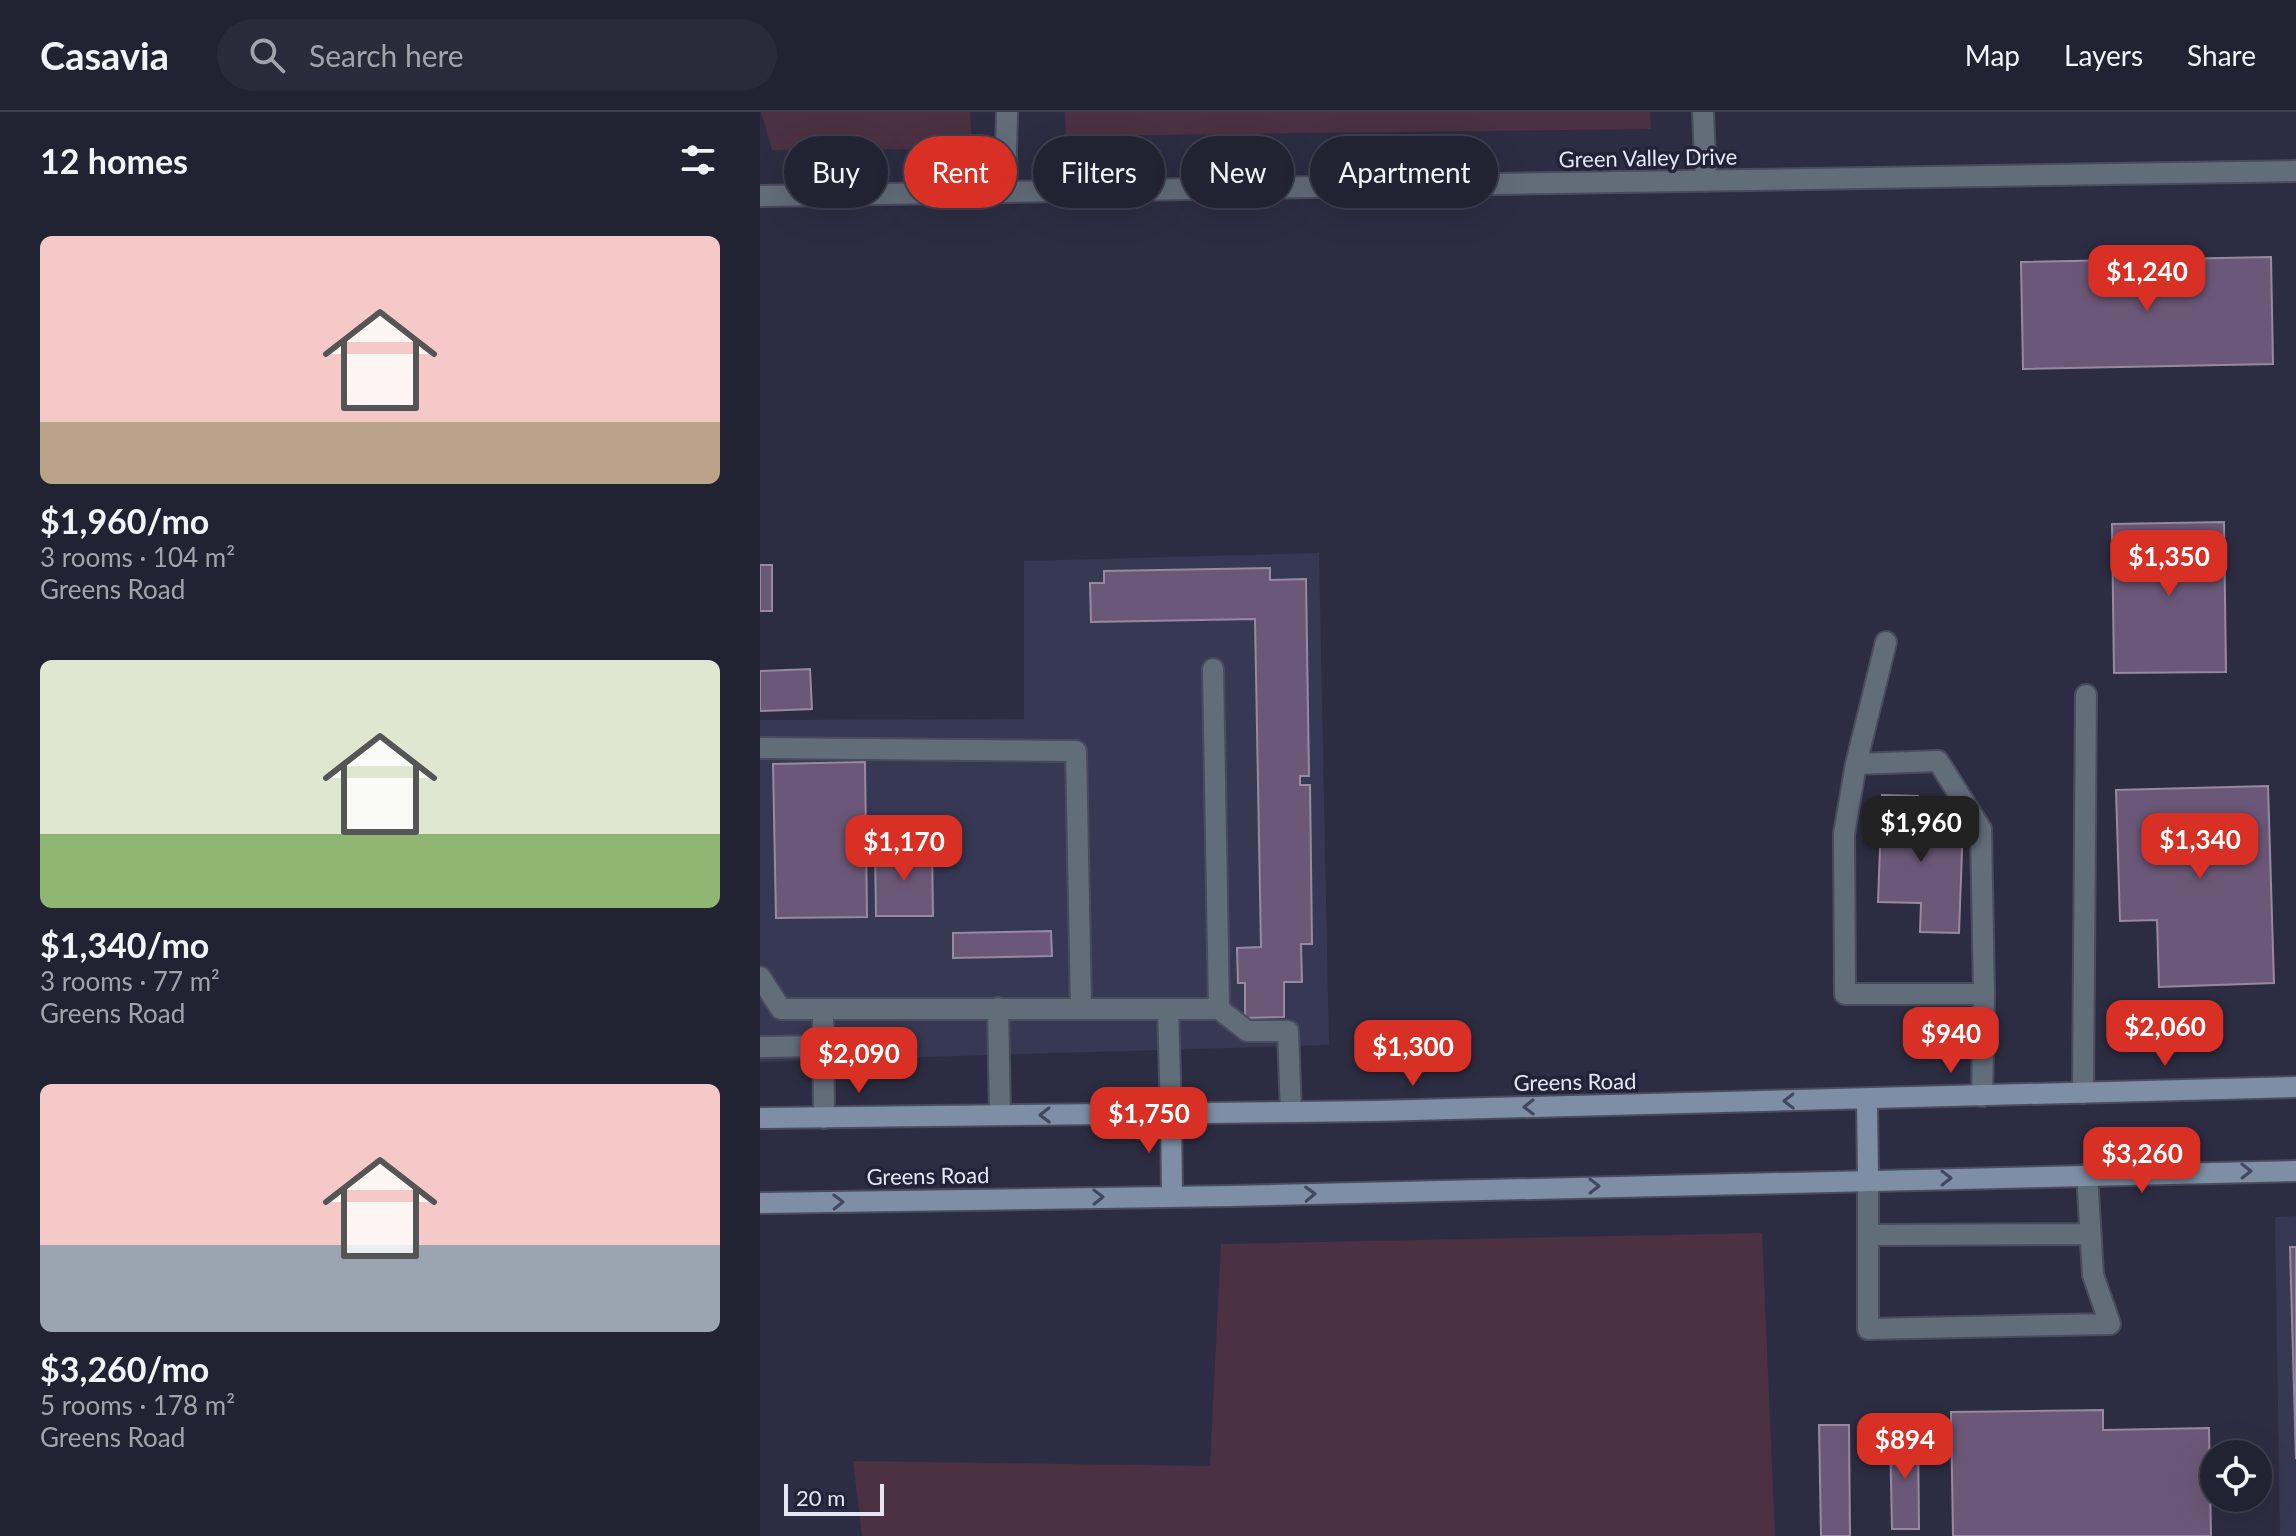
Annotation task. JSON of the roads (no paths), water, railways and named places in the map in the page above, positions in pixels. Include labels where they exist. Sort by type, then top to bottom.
[{"type":"main road","name":"Greens Road","points":[[760,1118],[1291,1112],[2296,1087]]},
{"type":"main road","points":[[1867,1099],[1868,1180]]},
{"type":"main road","points":[[1171,1113],[1172,1196]]},
{"type":"main road","name":"Greens Road","points":[[760,1203],[2296,1171]]},
{"type":"street","points":[[1006,136],[1007,112]]},
{"type":"street","points":[[1703,112],[1706,181]]},
{"type":"street","name":"Green Valley Drive","points":[[1017,190],[2296,171]]},
{"type":"street","name":"Green Valley Drive","points":[[760,196],[904,192]]},
{"type":"street","points":[[1886,642],[1856,764],[1844,834],[1845,994],[1984,994]]},
{"type":"street","points":[[1213,669],[1219,1009]]},
{"type":"street","points":[[2083,1093],[2086,695]]},
{"type":"street","points":[[760,748],[1076,751],[1081,1007]]},
{"type":"street","points":[[1856,764],[1938,761],[1981,829],[1982,1096]]},
{"type":"street","points":[[760,977],[781,1009],[1219,1009],[1247,1031],[1288,1031],[1291,1112]]},
{"type":"street","points":[[998,1008],[1000,1115]]},
{"type":"street","points":[[823,1009],[824,1118]]},
{"type":"street","points":[[1168,1009],[1171,1113]]},
{"type":"street","points":[[760,1047],[823,1046]]},
{"type":"street","points":[[1868,1180],[1868,1329],[2110,1324],[2093,1275],[2087,1174]]},
{"type":"street","points":[[1868,1235],[2090,1234]]}]
